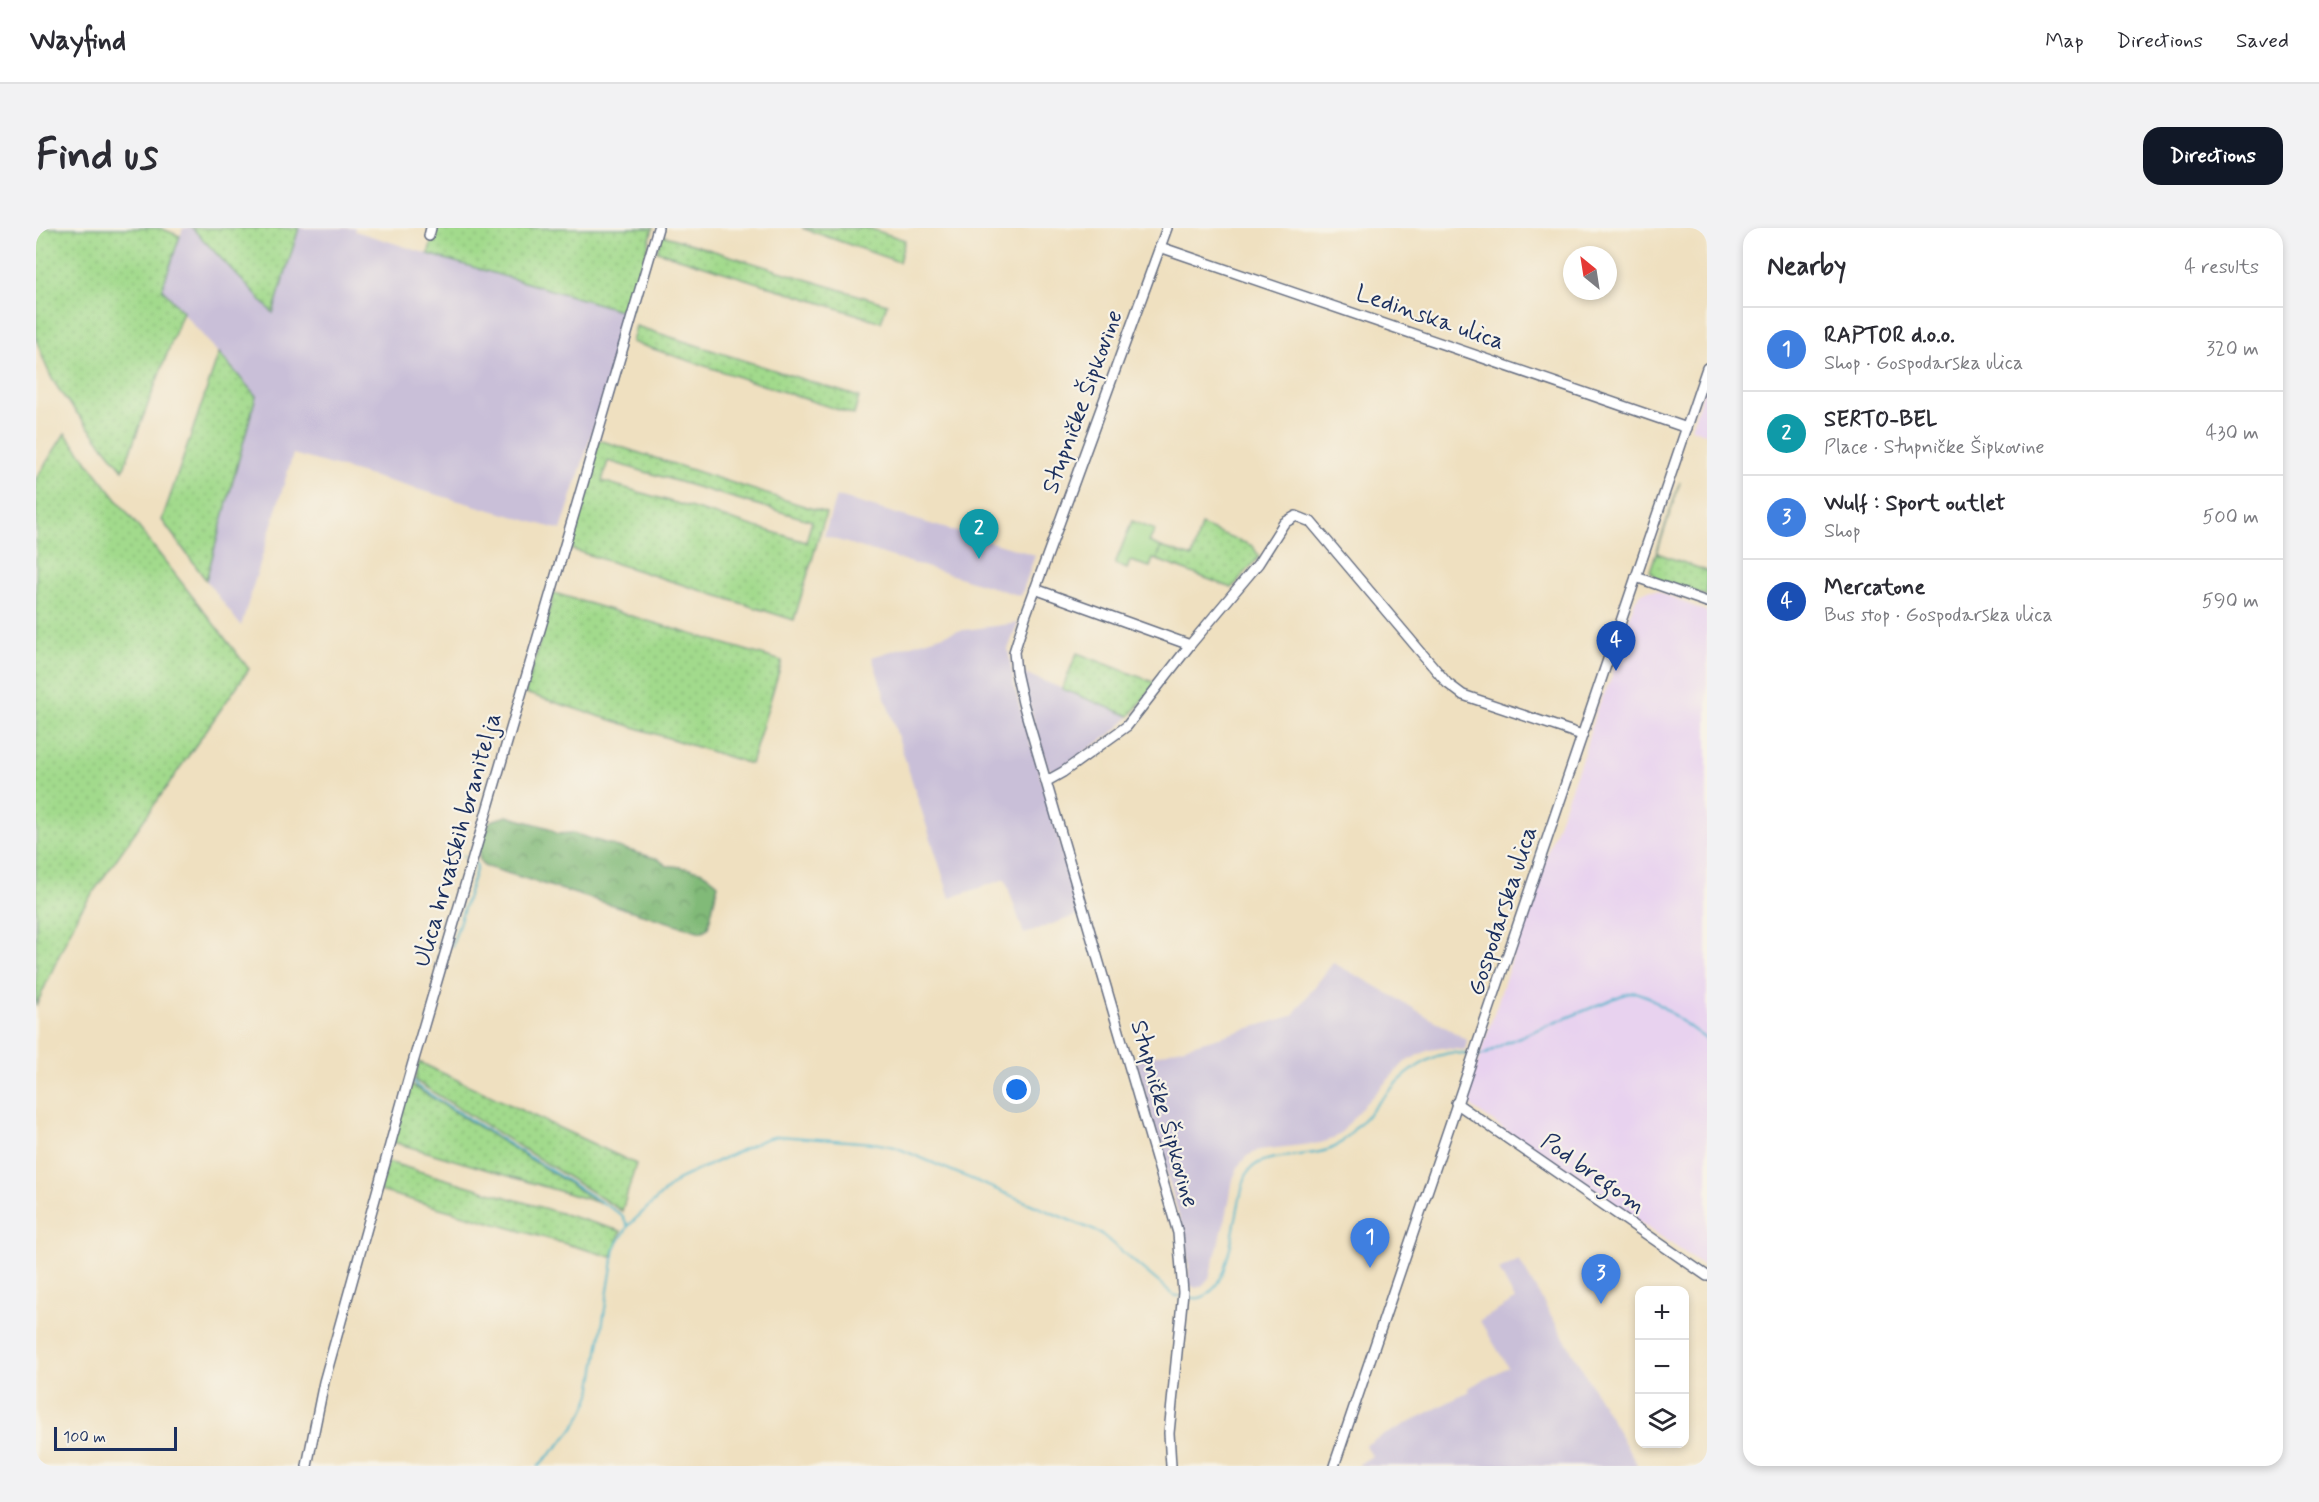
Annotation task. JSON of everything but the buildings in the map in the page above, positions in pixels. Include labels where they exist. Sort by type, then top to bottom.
[{"type":"street","name":"Ulica hrvatskih branitelja","points":[[307,1466],[324,1382],[412,1066],[658,228]]},
{"type":"street","name":"Stupničke Šipkovine","points":[[1167,228],[1035,588],[1016,642],[1014,659],[1023,703],[1178,1233],[1183,1296],[1169,1433],[1171,1466]]},
{"type":"street","name":"Ledinska ulica","points":[[1160,247],[1687,428]]},
{"type":"street","name":"Gospodarska ulica","points":[[1334,1466],[1707,368]]},
{"type":"street","points":[[1047,780],[1063,772],[1127,726],[1190,645],[1258,564],[1284,523],[1291,517],[1299,516],[1311,522],[1447,683],[1463,694],[1582,735]]},
{"type":"street","points":[[1636,577],[1707,602]]},
{"type":"street","points":[[1035,588],[1190,645]]},
{"type":"street","name":"Pod bregom","points":[[1456,1103],[1707,1276]]},
{"type":"shaded area","points":[[183,228],[192,228],[273,313],[299,228],[355,228],[355,231],[428,254],[630,313],[561,530],[293,454],[241,626],[206,580],[256,396],[162,289]]},
{"type":"shaded area","points":[[1707,381],[1707,434],[1691,428]]},
{"type":"shaded area","points":[[836,496],[1035,555],[1021,596],[824,536]]},
{"type":"shaded area","points":[[1649,590],[1657,591],[1707,612],[1707,1268],[1473,1108],[1467,1095],[1545,859],[1584,753],[1596,711],[1611,679],[1620,643],[1635,600],[1640,594]]},
{"type":"shaded area","points":[[1018,623],[1008,649],[1015,690],[1081,914],[1024,934],[1005,879],[950,898],[872,657],[957,631]]},
{"type":"shaded area","points":[[1019,671],[1130,716],[1115,731],[1058,770],[1051,770],[1047,766]]},
{"type":"shaded area","points":[[1333,963],[1467,1040],[1465,1050],[1442,1048],[1429,1050],[1405,1062],[1333,1139],[1320,1143],[1259,1150],[1247,1156],[1239,1165],[1233,1179],[1227,1213],[1209,1278],[1202,1286],[1196,1288],[1188,1285],[1189,1264],[1186,1242],[1136,1061],[1292,1016]]},
{"type":"shaded area","points":[[1519,1260],[1638,1466],[1360,1466],[1359,1464],[1372,1456],[1365,1445],[1470,1391],[1468,1388],[1508,1367],[1480,1321],[1515,1300],[1499,1270]]},
{"type":"green space","points":[[36,228],[160,228],[180,236],[162,289],[183,312],[123,470],[64,397],[44,361],[36,338]]},
{"type":"green space","points":[[192,228],[299,228],[273,313]]},
{"type":"green space","points":[[436,228],[653,228],[630,313],[428,254]]},
{"type":"green space","points":[[802,228],[868,228],[905,240],[899,262]]},
{"type":"green space","points":[[662,235],[887,304],[881,322],[657,251]]},
{"type":"green space","points":[[636,326],[859,397],[854,415],[632,342]]},
{"type":"green space","points":[[219,353],[256,396],[206,580],[162,520]]},
{"type":"green space","points":[[65,433],[249,669],[78,914],[36,1006],[36,479]]},
{"type":"green space","points":[[599,440],[826,513],[794,620],[567,548]],"holes":[[[608,461],[812,521],[806,542],[602,481]]]},
{"type":"green space","points":[[1680,482],[1657,553],[1707,571],[1707,596],[1659,580],[1650,571]]},
{"type":"green space","points":[[1132,521],[1155,530],[1149,542],[1161,547],[1157,560],[1153,559],[1150,567],[1130,561],[1127,569],[1115,564]]},
{"type":"green space","points":[[1201,525],[1253,546],[1259,557],[1232,588],[1157,560],[1161,547],[1192,557]]},
{"type":"green space","points":[[554,593],[782,661],[751,764],[525,693]]},
{"type":"green space","points":[[1077,653],[1156,683],[1130,716],[1062,689]]},
{"type":"green space","points":[[507,816],[549,828],[557,834],[572,833],[658,859],[667,866],[702,872],[718,884],[708,928],[701,932],[484,866],[479,850],[490,821]]},
{"type":"green space","points":[[419,1062],[636,1164],[622,1211],[417,1082],[415,1079]]},
{"type":"green space","points":[[410,1084],[600,1203],[393,1142]]},
{"type":"green space","points":[[388,1162],[621,1231],[612,1257],[380,1191]]},
{"type":"waterway","points":[[463,855],[466,858]]},
{"type":"waterway","points":[[452,946],[477,867],[475,863]]},
{"type":"waterway","points":[[1478,1055],[1484,1055],[1505,1043],[1635,992],[1649,997],[1707,1040]]},
{"type":"waterway","points":[[1186,1297],[1199,1298],[1211,1292],[1219,1279],[1231,1243],[1243,1186],[1253,1166],[1274,1158],[1325,1151],[1335,1147],[1388,1092],[1422,1063],[1449,1053],[1472,1055]]},
{"type":"waterway","points":[[412,1080],[417,1086],[622,1215],[628,1226]]},
{"type":"waterway","points":[[538,1466],[576,1425],[587,1405],[591,1394],[615,1248],[628,1226],[677,1180],[765,1139],[778,1136],[874,1143],[895,1147],[1100,1233],[1175,1296],[1180,1296]]},
{"type":"place","name":"SERTO-BEL","points":[[979,559]]},
{"type":"place","name":"Mercatone","points":[[1616,671]]},
{"type":"place","name":"RAPTOR d.o.o.","points":[[1370,1268]]},
{"type":"place","name":"Wulf : Sport outlet","points":[[1601,1304]]}]
